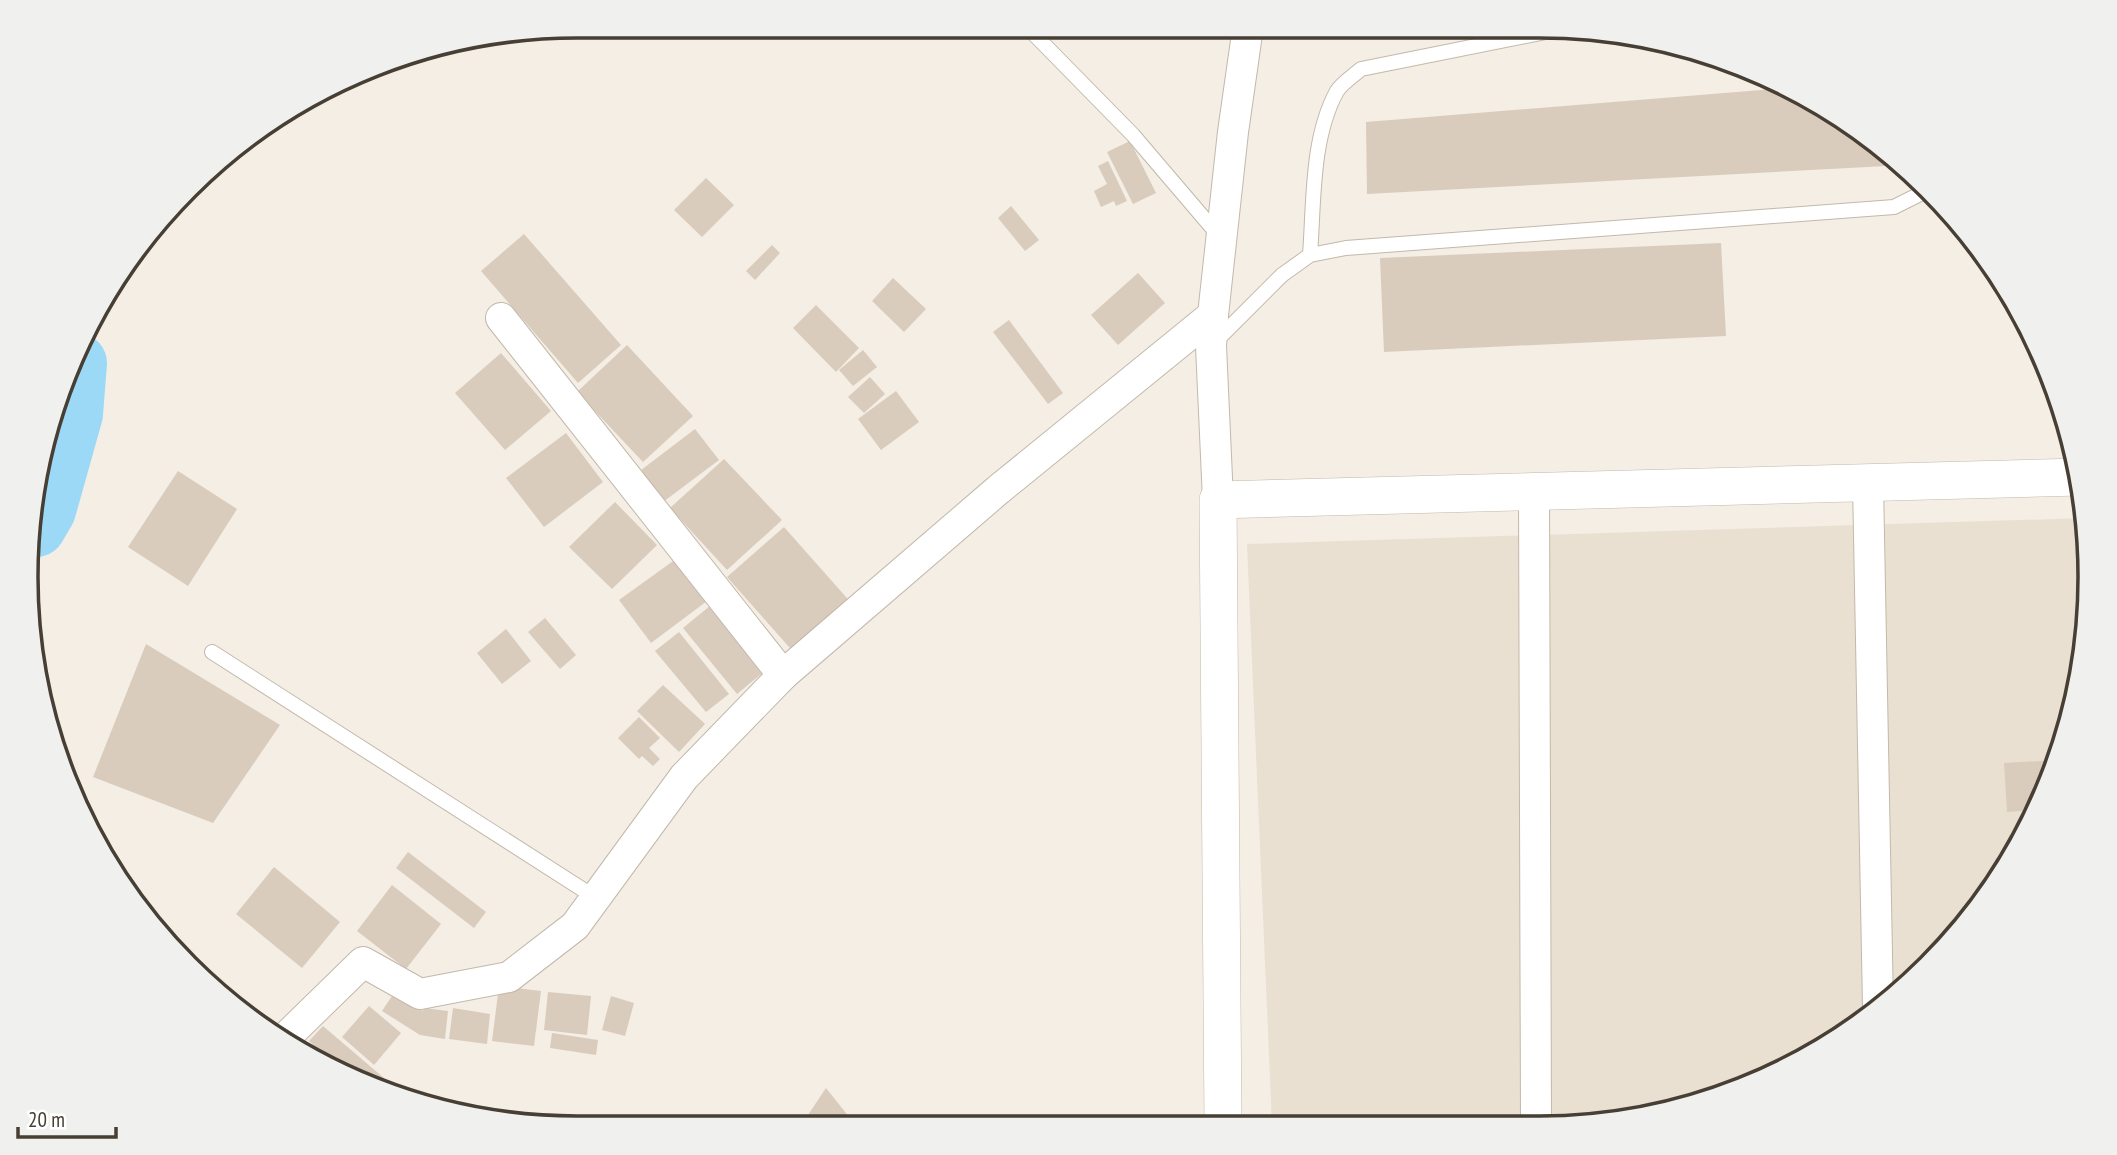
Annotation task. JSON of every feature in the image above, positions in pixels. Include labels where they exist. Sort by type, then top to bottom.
[{"type":"street","points":[[1223,1116],[1218,500],[1211,346],[1233,132],[1246,38]]},
{"type":"street","points":[[291,1034],[363,962],[420,994],[509,977],[575,926],[684,777],[783,675],[998,491],[1213,315]]},
{"type":"street","points":[[501,317],[783,675]]},
{"type":"street","points":[[1218,500],[2069,477]]},
{"type":"street","points":[[1868,483],[1878,997]]},
{"type":"street","points":[[1534,493],[1536,1116]]},
{"type":"lane","points":[[1038,38],[1133,135],[1221,239]]},
{"type":"lane","points":[[1310,255],[1318,153],[1325,118],[1338,89],[1361,69],[1515,38]]},
{"type":"lane","points":[[1211,346],[1282,275],[1310,255],[1346,248],[1894,207],[1919,194]]},
{"type":"lane","points":[[212,652],[596,898]]},
{"type":"shaded area","points":[[2075,518],[2078,578],[2074,648],[2050,751],[2023,816],[1988,877],[1945,933],[1921,959],[1868,1005],[1809,1044],[1778,1061],[1713,1088],[1610,1112],[1540,1116],[1272,1116],[1247,544]]},
{"type":"building","points":[[1768,89],[1839,129],[1888,166],[1367,194],[1366,122]]},
{"type":"building","points":[[1130,141],[1156,193],[1133,204],[1107,152]]},
{"type":"building","points":[[1108,161],[1127,201],[1116,206],[1114,201],[1101,207],[1094,191],[1107,184],[1098,166]]},
{"type":"building","points":[[706,178],[734,205],[702,237],[674,210]]},
{"type":"building","points":[[1011,206],[1039,240],[1025,251],[998,218]]},
{"type":"building","points":[[524,234],[621,345],[578,383],[481,271]]},
{"type":"building","points":[[1721,243],[1726,336],[1384,352],[1380,258]]},
{"type":"building","points":[[772,245],[780,253],[755,280],[746,271]]},
{"type":"building","points":[[1138,273],[1165,303],[1118,345],[1091,315]]},
{"type":"building","points":[[893,278],[926,309],[904,332],[872,301]]},
{"type":"building","points":[[816,305],[859,348],[836,372],[793,328]]},
{"type":"building","points":[[1009,320],[1063,393],[1048,404],[993,332]]},
{"type":"building","points":[[627,345],[693,416],[643,462],[577,392]]},
{"type":"building","points":[[863,350],[877,367],[853,386],[839,370]]},
{"type":"building","points":[[501,353],[551,411],[505,450],[455,393]]},
{"type":"building","points":[[870,377],[885,394],[864,413],[848,397]]},
{"type":"building","points":[[896,391],[919,422],[881,450],[858,419]]},
{"type":"building","points":[[695,429],[719,460],[655,508],[632,477]]},
{"type":"building","points":[[566,433],[603,482],[544,527],[506,478]]},
{"type":"building","points":[[724,459],[782,520],[727,570],[670,508]]},
{"type":"building","points":[[178,471],[237,509],[188,586],[128,547]]},
{"type":"building","points":[[615,502],[657,545],[612,589],[569,547]]},
{"type":"building","points":[[784,527],[854,606],[797,656],[727,577]]},
{"type":"building","points":[[676,559],[707,601],[651,643],[619,600]]},
{"type":"building","points":[[711,605],[765,671],[737,694],[683,628]]},
{"type":"building","points":[[545,618],[576,655],[560,669],[528,632]]},
{"type":"building","points":[[506,629],[531,661],[502,684],[477,653]]},
{"type":"building","points":[[679,632],[729,694],[706,712],[655,651]]},
{"type":"building","points":[[146,644],[280,725],[213,823],[93,777]]},
{"type":"building","points":[[663,685],[705,724],[679,752],[637,711]]},
{"type":"building","points":[[639,717],[660,738],[649,748],[660,759],[653,766],[642,756],[639,759],[618,738]]},
{"type":"building","points":[[2046,761],[2025,811],[2007,812],[2004,763]]},
{"type":"building","points":[[408,852],[486,912],[474,928],[396,868]]},
{"type":"building","points":[[274,867],[340,922],[302,968],[236,914]]},
{"type":"building","points":[[392,885],[441,924],[406,969],[357,931]]},
{"type":"building","points":[[499,986],[541,991],[534,1046],[492,1041]]},
{"type":"building","points":[[548,992],[591,996],[587,1035],[544,1030]]},
{"type":"building","points":[[394,993],[423,1011],[424,1008],[448,1011],[445,1039],[420,1035],[382,1011]]},
{"type":"building","points":[[611,996],[634,1003],[625,1036],[602,1030]]},
{"type":"building","points":[[369,1006],[401,1033],[374,1065],[342,1037]]},
{"type":"building","points":[[453,1008],[490,1014],[487,1044],[449,1039]]},
{"type":"building","points":[[323,1026],[384,1078],[339,1061],[309,1041]]},
{"type":"building","points":[[552,1033],[598,1040],[596,1055],[550,1048]]},
{"type":"building","points":[[826,1088],[848,1116],[807,1116]]},
{"type":"waterway","points":[[42,516],[73,414],[75,382]]}]
